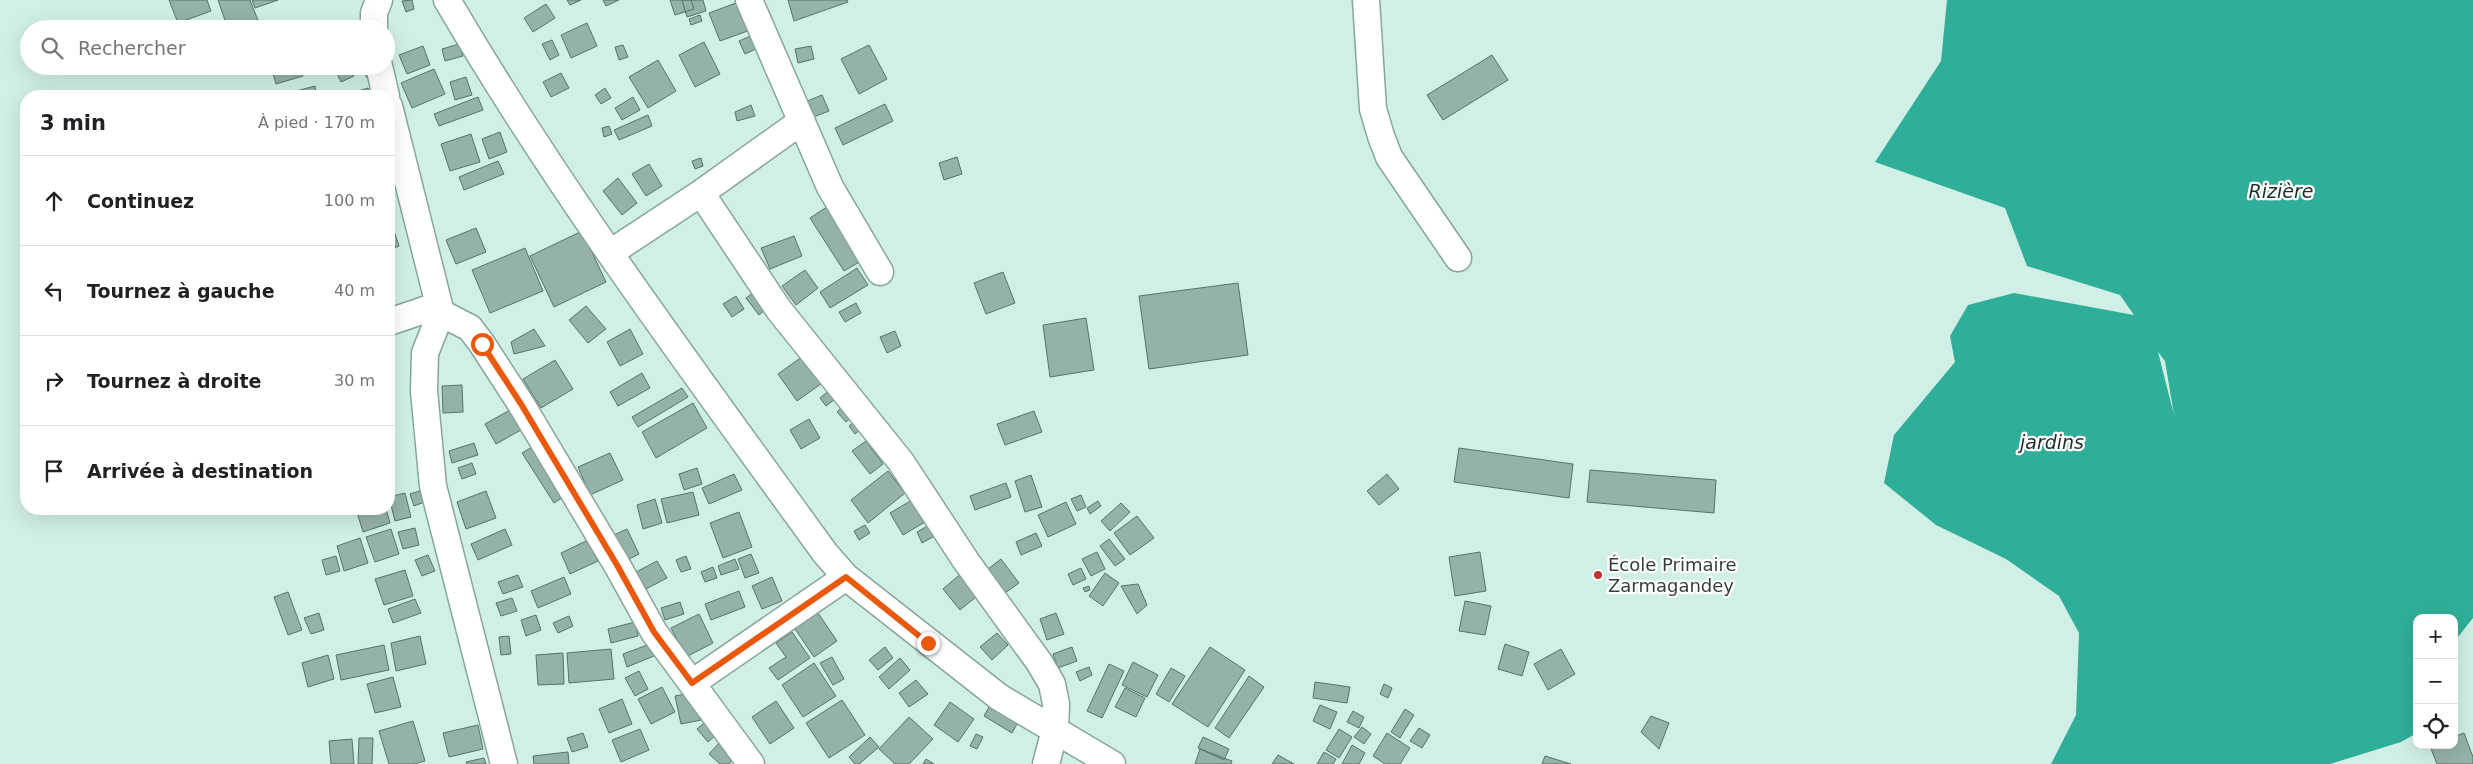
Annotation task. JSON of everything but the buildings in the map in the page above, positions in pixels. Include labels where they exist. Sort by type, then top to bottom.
[{"type":"street","points":[[374,20],[374,13],[379,0]]},
{"type":"street","points":[[447,0],[498,87],[610,253],[814,538],[846,577],[1000,697],[1112,764]]},
{"type":"street","points":[[749,0],[830,187],[880,272]]},
{"type":"street","points":[[1366,0],[1373,109],[1381,136],[1389,157],[1458,258]]},
{"type":"street","points":[[381,75],[385,90]]},
{"type":"street","points":[[610,253],[701,193],[802,121]]},
{"type":"street","points":[[395,130],[440,309],[425,353],[424,391],[432,486],[504,764]]},
{"type":"street","points":[[701,193],[779,310],[901,462],[966,561],[1039,662],[1052,684],[1056,704],[1056,730],[1046,764]]},
{"type":"street","points":[[395,320],[440,309],[470,328],[521,404],[612,557],[654,632],[751,764]]},
{"type":"street","points":[[692,683],[846,577]]},
{"type":"water","name":"Rizière","points":[[1947,0],[2473,0],[2473,618],[2458,637],[2458,614],[2413,614],[2413,735],[2401,742],[2330,764],[2051,764],[2076,715],[2079,633],[2059,596],[2006,559],[1936,525],[1884,483],[1894,435],[1955,362],[1950,336],[1968,305],[2014,293],[2134,315],[2120,295],[2027,266],[2005,208],[1875,162],[1941,61]],"holes":[[[2158,352],[2165,361],[2174,415]]]},
{"type":"place","name":"École Primaire Zarmagandey","points":[[1598,575]]},
{"type":"route","points":[[482,344],[521,404],[617,565],[654,632],[692,683],[846,577],[928,643]]},
{"type":"water label","name":"jardins","points":[[2052,442]]}]
